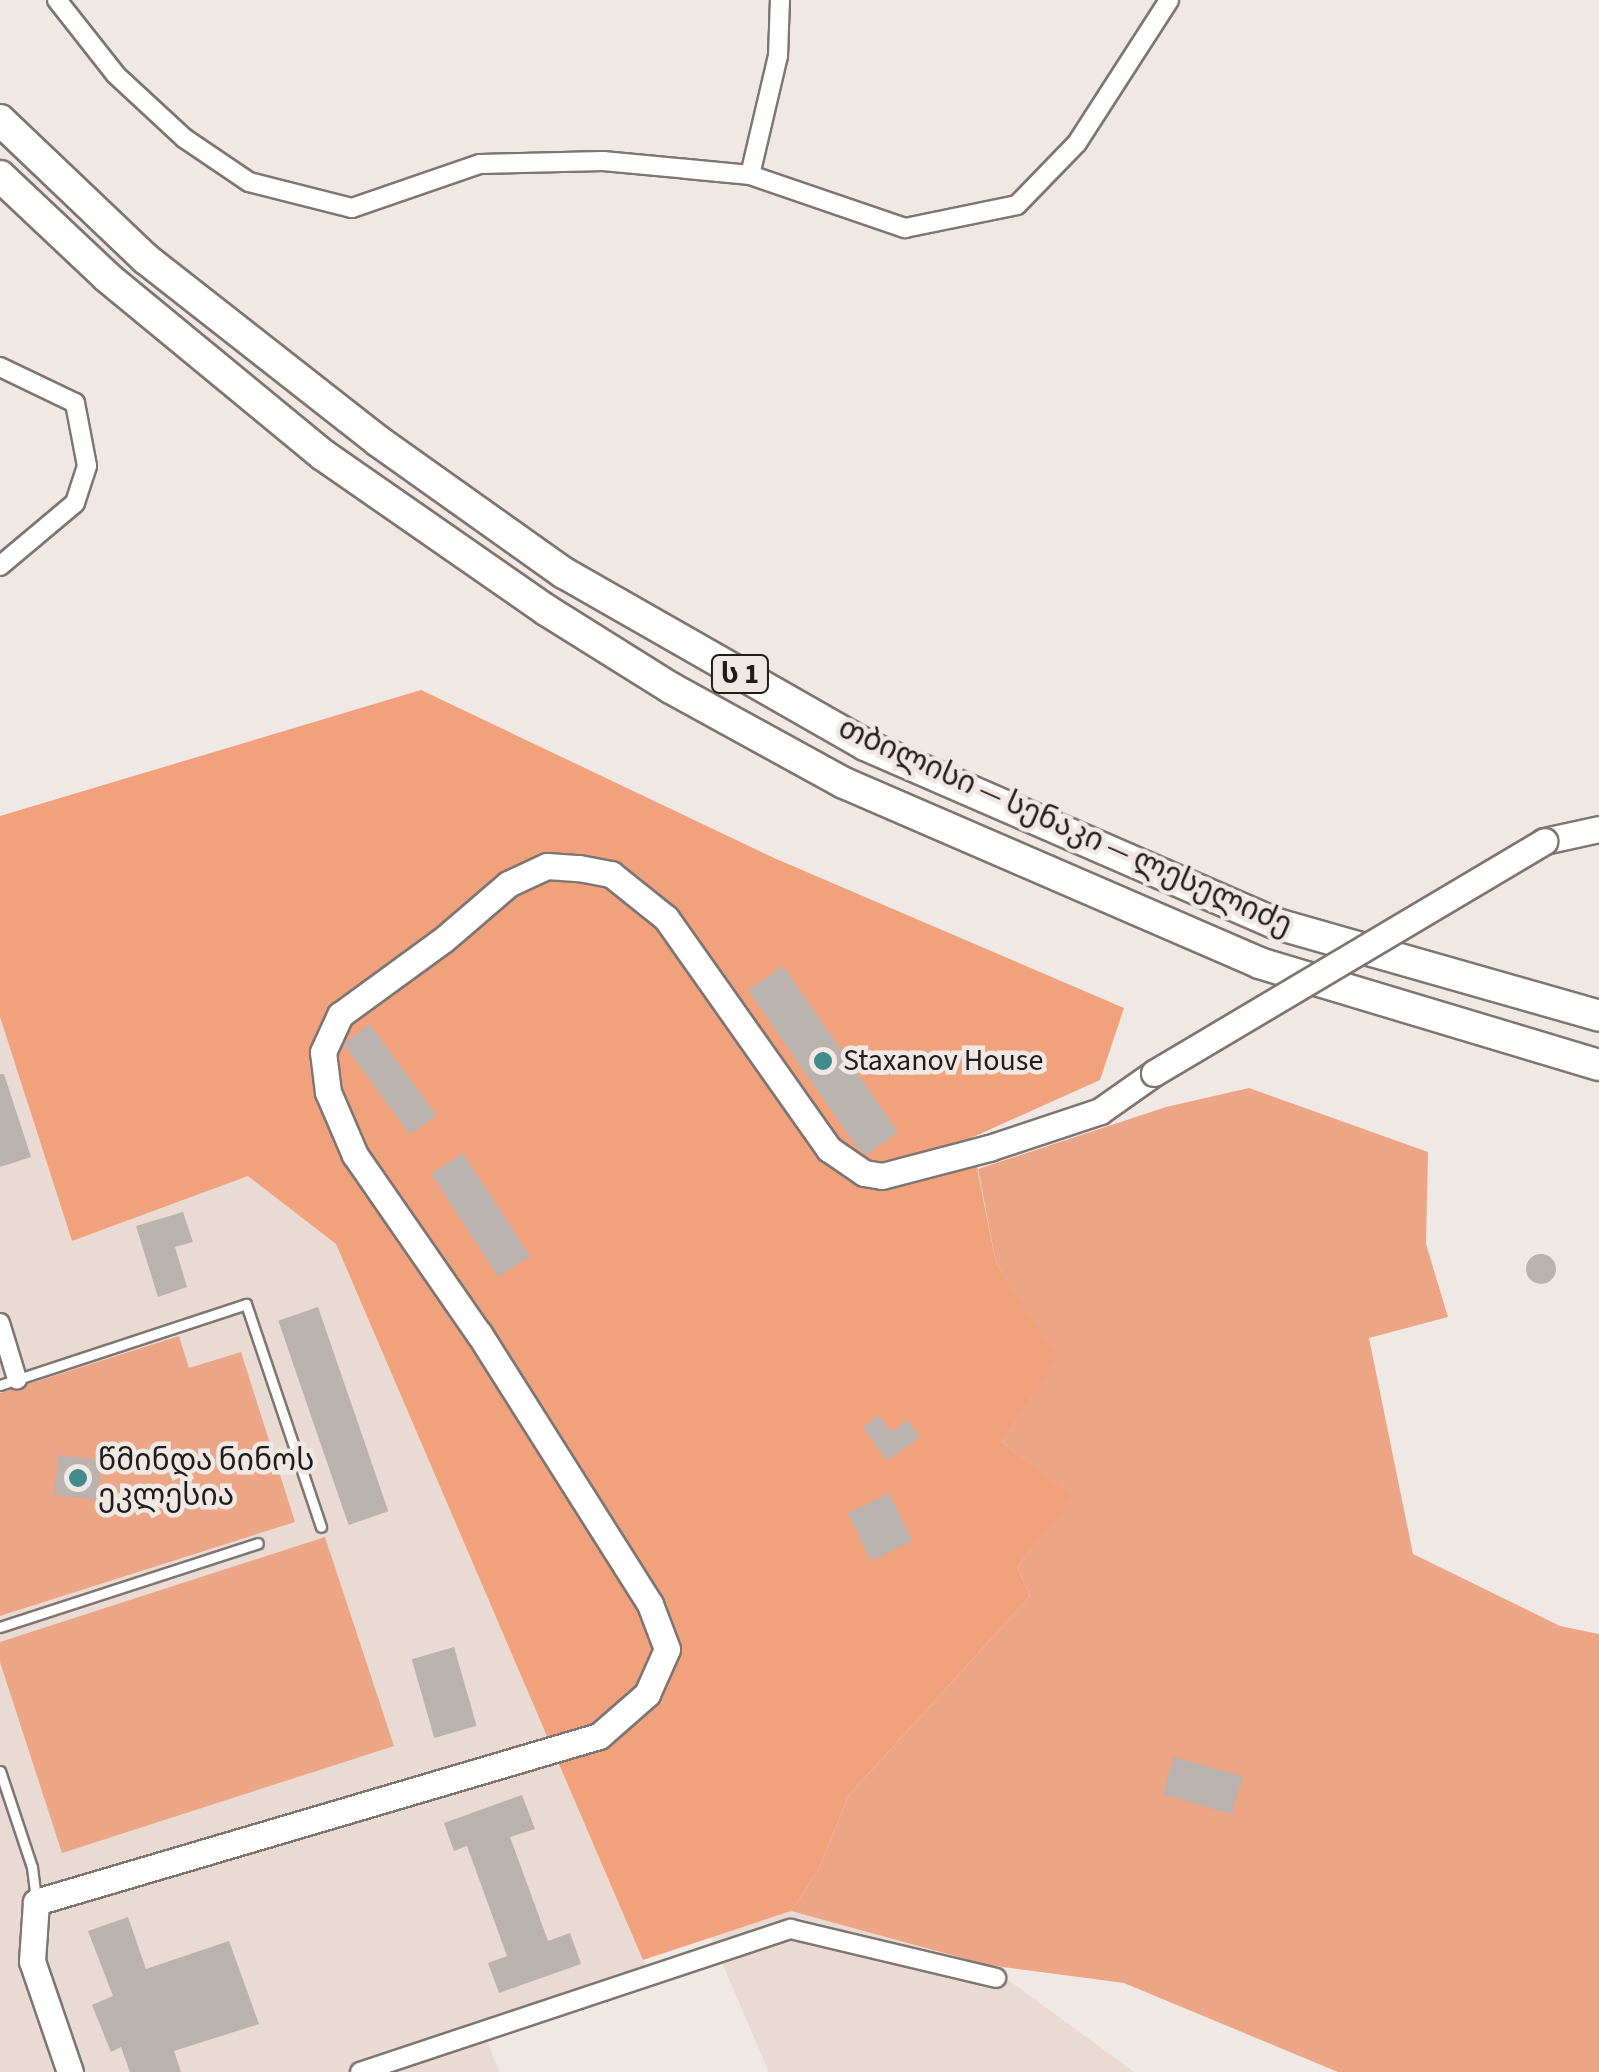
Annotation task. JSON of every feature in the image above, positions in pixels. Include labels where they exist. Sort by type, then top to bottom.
[{"type":"highway","name":"თბილისი — სენაკი — ლესელიძე","points":[[0,120],[146,259],[378,441],[564,573],[864,745],[1277,924],[1599,1016]]},
{"type":"highway","name":"თბილისი — სენაკი — ლესელიძე","points":[[0,176],[107,277],[323,456],[546,610],[671,688],[844,783],[1259,963],[1599,1065]]},
{"type":"street","points":[[57,0],[116,75],[184,138],[249,182],[352,208],[480,164],[604,161],[750,176],[905,228],[1017,205],[1078,143],[1169,0]]},
{"type":"street","points":[[750,176],[778,56],[780,0]]},
{"type":"street","points":[[0,367],[76,402],[87,466],[76,503],[0,566]]},
{"type":"street","points":[[70,2072],[32,1961],[36,1902],[599,1736],[648,1694],[668,1649],[650,1604],[480,1334],[356,1155],[328,1092],[323,1052],[340,1015],[443,940],[508,884],[548,866],[611,874],[666,918],[829,1149],[864,1173],[882,1176],[989,1148],[1100,1112],[1154,1073],[1544,842],[1599,828]]},
{"type":"street","points":[[0,1323],[8,1382]]},
{"type":"street","points":[[360,2072],[792,1929],[996,1978]]},
{"type":"lane","points":[[8,1382],[246,1304],[321,1528]]},
{"type":"lane","points":[[0,1627],[258,1544]]},
{"type":"lane","points":[[0,1771],[32,1868],[36,1902]]},
{"type":"shaded area","points":[[421,690],[774,858],[1124,1008],[1100,1080],[971,1138],[996,1263],[1057,1358],[1002,1442],[1073,1497],[1017,1567],[1030,1596],[849,1795],[818,1870],[791,1911],[643,1960],[336,1244],[248,1176],[72,1241],[0,1017],[0,816]]},
{"type":"shaded area","points":[[0,1017],[72,1241],[248,1176],[336,1244],[653,1983],[487,2040],[499,2072],[0,2072],[0,1616],[295,1522],[189,1368],[178,1337],[0,1393]]},
{"type":"shaded area","points":[[1249,1088],[1428,1152],[1426,1244],[1448,1317],[1369,1338],[1413,1554],[1560,1626],[1599,1634],[1599,2072],[1338,2072],[1124,1983],[988,1965],[791,1911],[818,1870],[849,1795],[1030,1596],[1017,1567],[1072,1497],[1002,1442],[1056,1358],[996,1263],[978,1169],[1166,1107]]},
{"type":"shaded area","points":[[179,1336],[189,1368],[241,1352],[295,1522],[0,1616],[0,1393]]},
{"type":"shaded area","points":[[325,1537],[394,1746],[62,1853],[0,1662],[0,1642]]},
{"type":"shaded area","points":[[791,1911],[988,1965],[1134,2072],[769,2072],[711,1937]]},
{"type":"building","name":"Staxanov House","points":[[783,966],[898,1132],[866,1155],[858,1149],[748,990]]},
{"type":"building","points":[[370,1024],[436,1115],[410,1135],[343,1043]]},
{"type":"building","points":[[0,1074],[4,1074],[31,1157],[0,1167]]},
{"type":"building","points":[[463,1153],[530,1256],[498,1277],[431,1174]]},
{"type":"building","points":[[183,1212],[193,1242],[175,1247],[187,1287],[158,1297],[136,1226]]},
{"type":"building","points":[[1541,1254],[1552,1258],[1556,1269],[1552,1280],[1541,1284],[1530,1280],[1526,1269],[1530,1258]]},
{"type":"building","points":[[318,1307],[388,1511],[349,1525],[278,1321]]},
{"type":"building","points":[[879,1415],[891,1432],[908,1420],[920,1437],[887,1461],[863,1427]]},
{"type":"building","name":"წმინდა ნინოს ეკლესია","points":[[59,1455],[102,1460],[97,1500],[54,1495]]},
{"type":"building","points":[[889,1493],[912,1541],[871,1561],[848,1513]]},
{"type":"building","points":[[454,1647],[477,1726],[434,1738],[412,1659]]},
{"type":"building","points":[[1174,1757],[1242,1777],[1231,1814],[1163,1794]]},
{"type":"building","points":[[522,1795],[535,1829],[510,1837],[548,1941],[570,1933],[581,1964],[499,1993],[488,1963],[507,1956],[467,1846],[454,1851],[444,1823]]},
{"type":"building","points":[[128,1917],[146,1969],[229,1941],[259,2024],[174,2051],[181,2072],[130,2072],[121,2047],[111,2052],[92,2005],[113,1996],[88,1931]]},
{"type":"place","name":"Staxanov House","points":[[823,1061]]},
{"type":"place","name":"წმინდა ნინოს ეკლესია","points":[[78,1478]]}]
